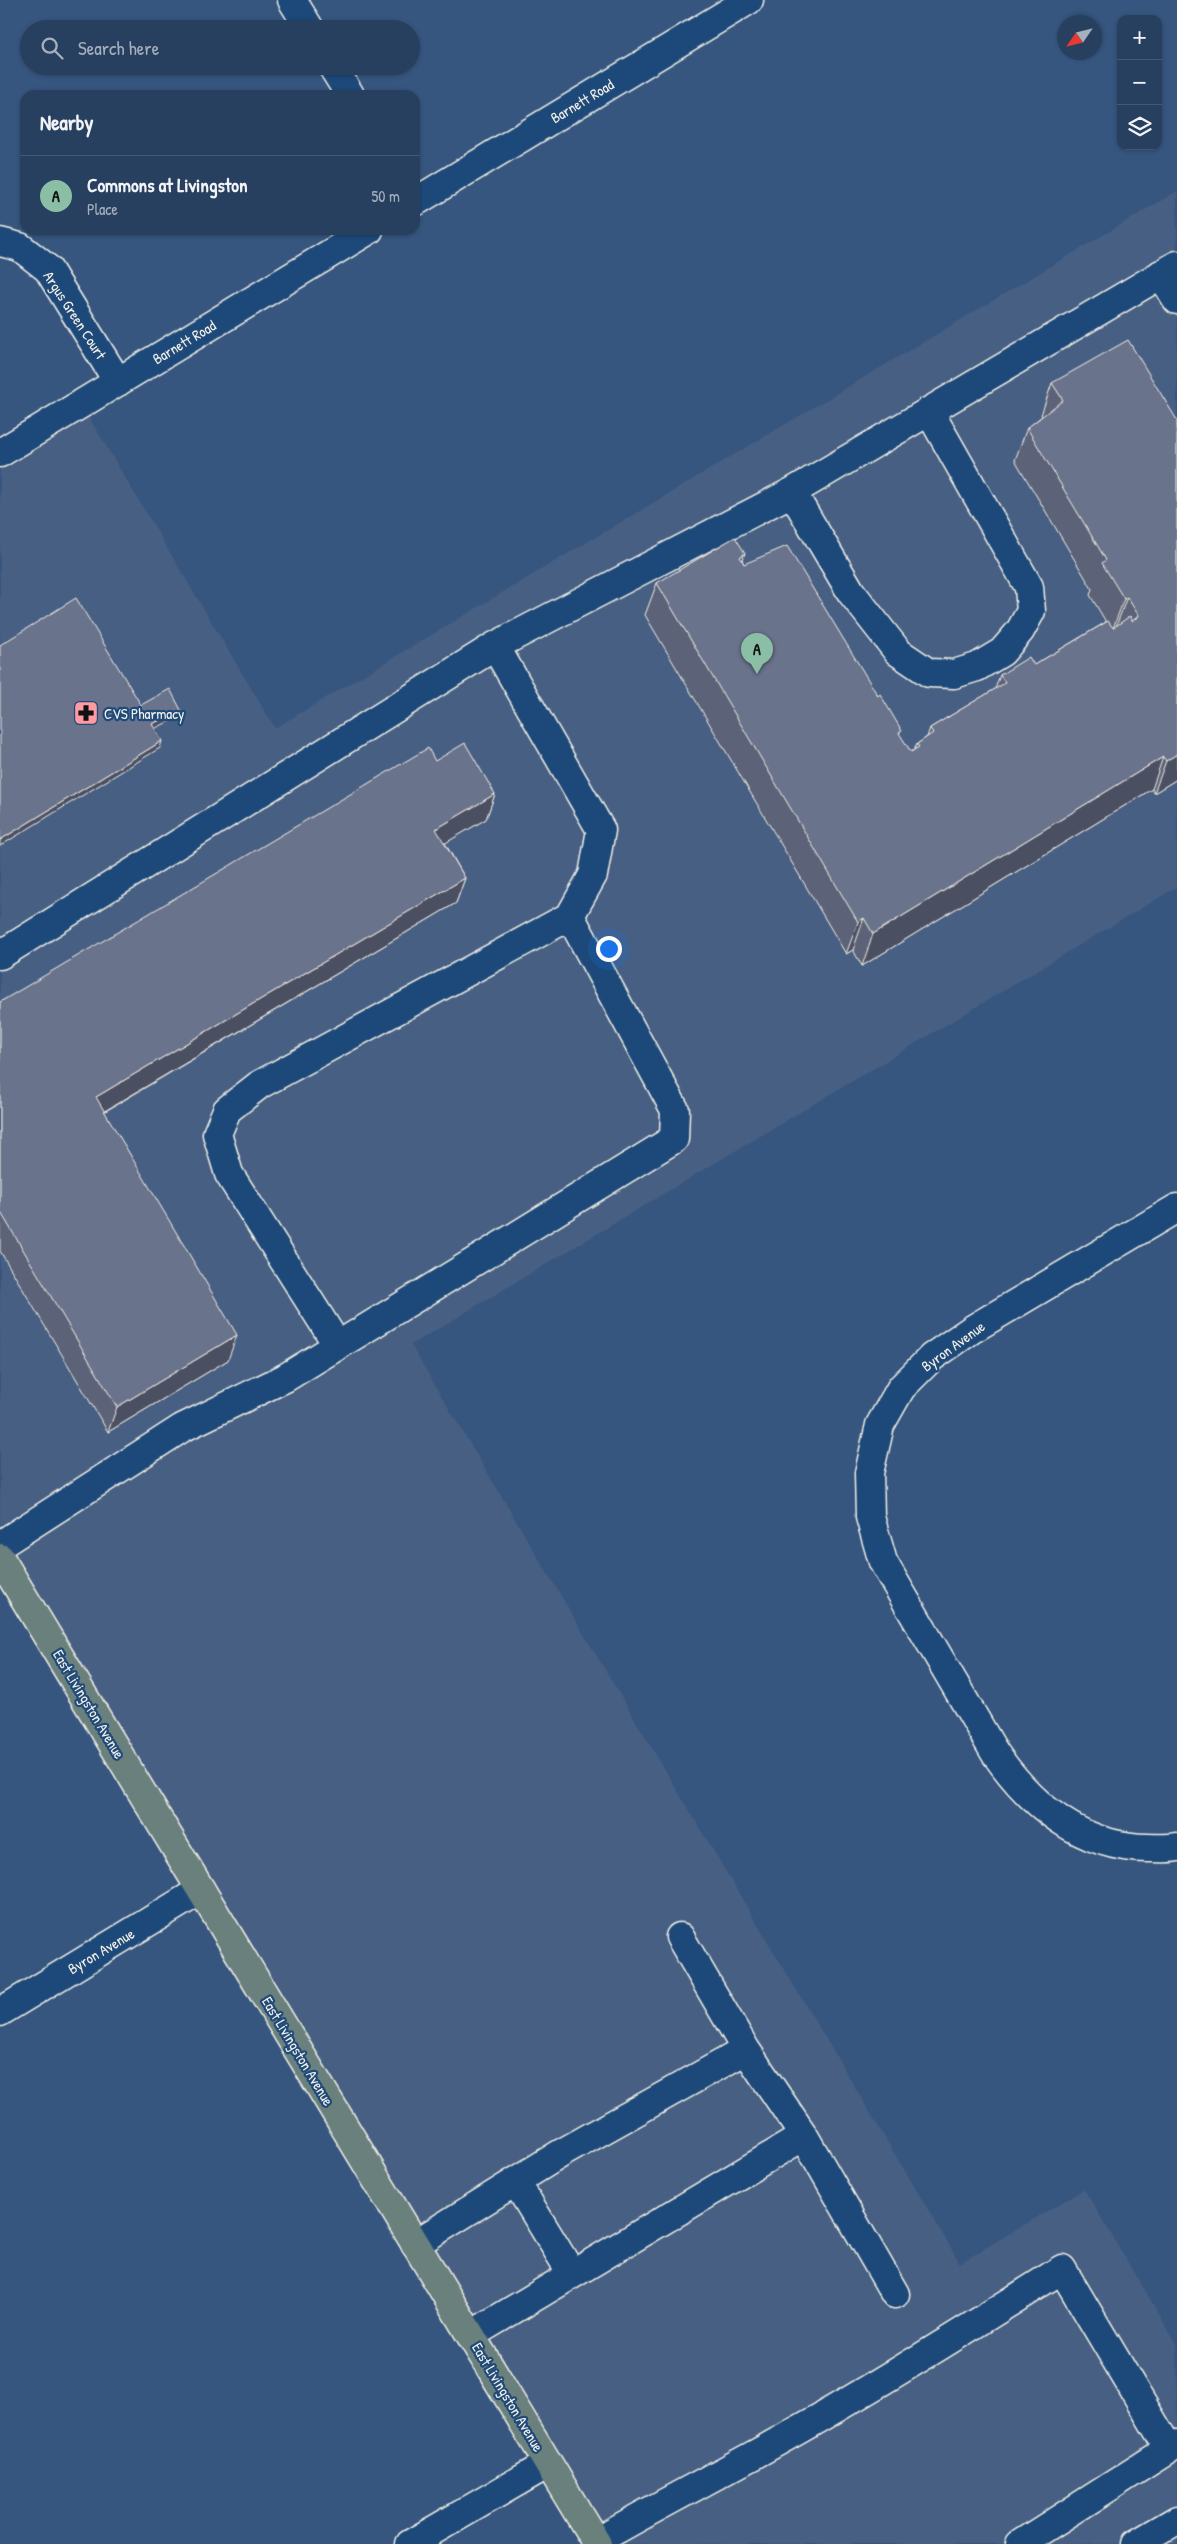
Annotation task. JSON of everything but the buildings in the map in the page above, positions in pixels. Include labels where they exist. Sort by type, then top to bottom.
[{"type":"main road","name":"East Livingston Avenue","points":[[0,1558],[596,2543]]},
{"type":"street","points":[[292,0],[304,20]]},
{"type":"street","name":"Barnett Road","points":[[420,199],[748,0]]},
{"type":"street","points":[[338,75],[347,90]]},
{"type":"street","name":"Barnett Road","points":[[0,453],[361,235]]},
{"type":"street","name":"Argus Green Court","points":[[0,242],[20,247],[48,269],[118,382]]},
{"type":"street","points":[[0,956],[495,646],[792,492],[1169,270],[1177,300]]},
{"type":"street","points":[[792,492],[851,592],[898,652],[928,673],[954,674],[986,662],[1002,652],[1020,631],[1031,611],[1029,587],[929,411]]},
{"type":"street","points":[[338,1346],[229,1174],[217,1134],[227,1110],[259,1085],[570,916],[593,875],[602,830],[495,646]]},
{"type":"street","points":[[0,1544],[182,1428],[285,1378],[674,1138],[675,1110],[570,916]]},
{"type":"street","name":"Byron Avenue","points":[[1177,1208],[971,1330],[932,1357],[901,1388],[880,1425],[869,1472],[870,1517],[883,1562],[995,1753],[1012,1777],[1030,1797],[1069,1827],[1122,1848],[1177,1846]]},
{"type":"street","name":"Byron Avenue","points":[[0,2012],[201,1890]]},
{"type":"street","points":[[680,1937],[746,2050],[804,2136],[895,2294]]},
{"type":"street","points":[[415,2244],[634,2111],[746,2050]]},
{"type":"street","points":[[471,2335],[804,2136]]},
{"type":"street","points":[[516,2182],[572,2274]]},
{"type":"street","points":[[596,2543],[663,2502],[748,2458],[932,2351],[1062,2269],[1173,2446],[1020,2544]]},
{"type":"street","points":[[410,2544],[548,2464]]},
{"type":"street","points":[[1136,2544],[1177,2520]]},
{"type":"shaded area","points":[[1177,191],[1177,887],[411,1345],[960,2263],[1084,2189],[1177,2344],[1177,2544],[594,2544],[0,1575],[0,459],[84,409],[275,728]]},
{"type":"place","name":"Commons at Livingston","points":[[757,674]]},
{"type":"place","name":"CVS Pharmacy","points":[[86,713]]}]
